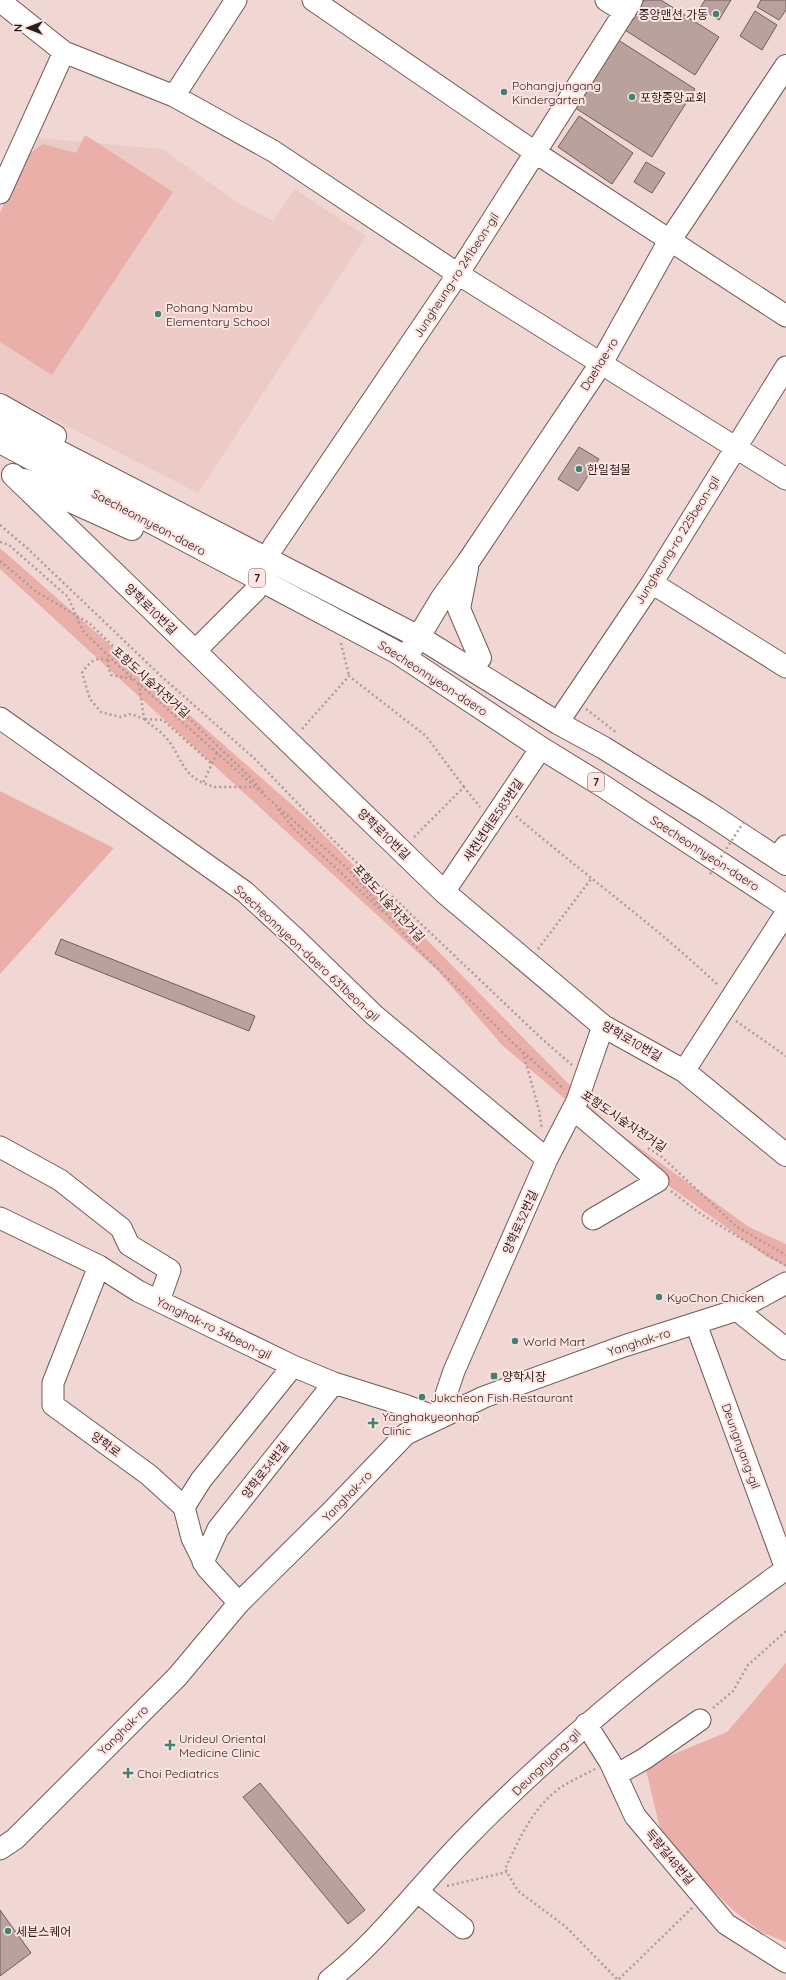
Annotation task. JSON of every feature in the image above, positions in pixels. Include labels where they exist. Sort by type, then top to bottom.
[{"type":"main road","name":"Daehae-ro","points":[[402,655],[422,632],[442,598],[468,562],[602,362],[670,240],[786,66]]},
{"type":"main road","points":[[0,405],[61,440],[382,603],[422,632],[480,658],[586,726],[604,748]]},
{"type":"main road","name":"Saecheonnyeon-daero","points":[[0,424],[50,447],[120,495],[402,655],[541,748],[604,786],[786,906]]},
{"type":"main road","name":"Saecheonnyeon-daero","points":[[0,442],[422,632],[558,723],[604,748],[783,856]]},
{"type":"main road","points":[[6,472],[202,562],[375,652],[402,655]]},
{"type":"main road","name":"양학로10번길","points":[[6,472],[195,651],[444,892],[604,1026],[684,1071],[786,1155]]},
{"type":"main road","points":[[468,562],[459,609],[480,658]]},
{"type":"street","points":[[174,96],[236,0]]},
{"type":"street","points":[[313,0],[536,152],[786,316]]},
{"type":"street","points":[[606,0],[629,6]]},
{"type":"street","points":[[0,1],[64,52],[174,96],[273,151],[458,274],[602,362],[786,479]]},
{"type":"street","name":"Jungheung-ro 241beon-gil","points":[[274,547],[458,274],[629,6]]},
{"type":"street","points":[[0,192],[64,52]]},
{"type":"street","name":"Jungheung-ro 225beon-gil","points":[[565,712],[652,583],[786,367]]},
{"type":"street","points":[[652,583],[786,667]]},
{"type":"street","points":[[195,651],[256,590]]},
{"type":"street","name":"Saecheonnyeon-daero 631beon-gil","points":[[0,718],[244,892],[296,939],[374,1015],[547,1159]]},
{"type":"street","name":"새천년대로583번길","points":[[444,892],[498,814],[541,748]]},
{"type":"street","points":[[684,1071],[786,913]]},
{"type":"street","name":"양학로32번길","points":[[438,1418],[454,1371],[547,1159],[575,1105],[604,1026]]},
{"type":"street","points":[[575,1105],[658,1181],[593,1219]]},
{"type":"street","points":[[0,1147],[60,1180],[121,1228],[129,1245],[170,1270],[159,1301]]},
{"type":"street","name":"Yanghak-ro 34beon-gil","points":[[0,1218],[99,1266],[138,1291],[293,1366],[334,1382],[438,1418]]},
{"type":"street","name":"양학로","points":[[99,1266],[53,1383],[54,1405],[149,1475],[184,1507]]},
{"type":"street","name":"Yanghak-ro","points":[[0,1849],[15,1839],[177,1677],[239,1603],[332,1511],[406,1434],[484,1397],[624,1346],[737,1310],[786,1283]]},
{"type":"street","points":[[737,1310],[786,1349]]},
{"type":"street","name":"Deungnyang-gil","points":[[329,1980],[345,1967],[418,1892],[464,1840],[572,1736],[728,1612],[786,1569],[696,1324]]},
{"type":"street","points":[[239,1603],[203,1562],[192,1538],[184,1507],[202,1480],[293,1366]]},
{"type":"street","name":"양학로34번길","points":[[203,1562],[218,1529],[334,1382]]},
{"type":"street","points":[[613,1768],[644,1759],[700,1720]]},
{"type":"street","name":"득량길48번길","points":[[586,1724],[613,1768],[635,1816],[703,1897],[726,1924],[786,1962]]},
{"type":"street","points":[[418,1892],[463,1928]]},
{"type":"path","points":[[0,525],[27,548],[161,676],[255,759],[333,840],[535,1032],[586,1077]]},
{"type":"path","name":"포항도시숲자전거길","points":[[0,542],[9,544],[68,597],[83,631],[133,679],[348,869],[410,941],[575,1105]]},
{"type":"path","points":[[0,561],[37,592],[89,623],[249,776],[294,829],[393,921]]},
{"type":"path","points":[[338,633],[349,676],[426,736],[464,787],[498,814],[591,879],[690,958],[727,1004],[786,1056]]},
{"type":"path","points":[[108,655],[111,675],[133,679]]},
{"type":"path","points":[[108,660],[103,658],[95,659],[86,665],[82,673],[90,699],[101,712],[120,717],[131,714],[144,719],[163,720],[212,764]]},
{"type":"path","points":[[290,743],[349,676]]},
{"type":"path","points":[[139,684],[144,719],[167,738],[181,763],[192,778],[215,787],[255,787]]},
{"type":"path","points":[[203,783],[217,753]]},
{"type":"path","points":[[401,850],[464,787]]},
{"type":"path","points":[[710,874],[743,823]]},
{"type":"path","points":[[528,962],[591,879]]},
{"type":"path","points":[[523,1052],[540,1110],[543,1131]]},
{"type":"path","name":"포항도시숲자전거길","points":[[642,1144],[662,1157],[737,1227],[786,1255]]},
{"type":"path","points":[[658,1181],[701,1214],[786,1266]]},
{"type":"path","points":[[700,1720],[733,1691],[748,1665],[786,1631]]},
{"type":"path","points":[[613,1768],[560,1788],[536,1812],[505,1869],[518,1891],[565,1926],[618,1980],[703,1897]]},
{"type":"path","points":[[418,1892],[507,1872]]},
{"type":"shaded area","points":[[85,135],[173,192],[52,375],[0,342],[0,213],[23,158],[43,144],[76,153]]},
{"type":"shaded area","name":"Pohang Nambu Elementary School","points":[[39,138],[162,149],[240,204],[273,221],[295,189],[366,236],[198,493],[0,392],[0,222]]},
{"type":"shaded area","points":[[0,548],[308,819],[612,1128],[749,1227],[786,1244],[786,1266],[767,1257],[654,1175],[502,1045],[438,971],[0,569]]},
{"type":"shaded area","points":[[0,791],[114,848],[0,974]]},
{"type":"shaded area","points":[[786,1663],[786,1942],[761,1932],[733,1910],[663,1841],[645,1766],[727,1732]]},
{"type":"building","points":[[644,0],[661,0],[719,37],[695,75],[625,30]]},
{"type":"building","name":"중앙맨션 가동","points":[[705,0],[731,0],[719,20],[700,8]]},
{"type":"building","points":[[761,0],[786,0],[786,10],[779,20],[757,7]]},
{"type":"building","points":[[755,11],[777,25],[762,50],[740,36]]},
{"type":"building","name":"포항중앙교회","points":[[612,36],[695,89],[652,157],[569,104]]},
{"type":"building","points":[[579,116],[633,153],[612,184],[558,147]]},
{"type":"building","points":[[646,162],[665,173],[652,193],[634,182]]},
{"type":"building","name":"한일철물","points":[[579,447],[599,459],[578,491],[558,479]]},
{"type":"building","points":[[61,939],[255,1016],[249,1031],[55,954]]},
{"type":"building","points":[[260,1783],[365,1910],[348,1924],[243,1797]]},
{"type":"building","name":"세븐스퀘어","points":[[0,1910],[31,1953],[0,1976]]},
{"type":"place","name":"중앙맨션 가동","points":[[716,14]]},
{"type":"place","name":"Pohangjungang Kindergarten","points":[[504,92]]},
{"type":"place","name":"포항중앙교회","points":[[632,97]]},
{"type":"place","name":"Pohang Nambu Elementary School","points":[[158,314]]},
{"type":"place","name":"한일철물","points":[[579,469]]},
{"type":"place","name":"KyoChon Chicken","points":[[659,1297]]},
{"type":"place","name":"World Mart","points":[[515,1341]]},
{"type":"place","name":"양학시장","points":[[494,1376]]},
{"type":"place","name":"Jukcheon Fish Restaurant","points":[[422,1397]]},
{"type":"place","name":"Yanghakyeonhap Clinic","points":[[373,1423]]},
{"type":"place","name":"Urideul Oriental Medicine Clinic","points":[[170,1745]]},
{"type":"place","name":"Choi Pediatrics","points":[[128,1773]]},
{"type":"place","name":"세븐스퀘어","points":[[8,1931]]}]
